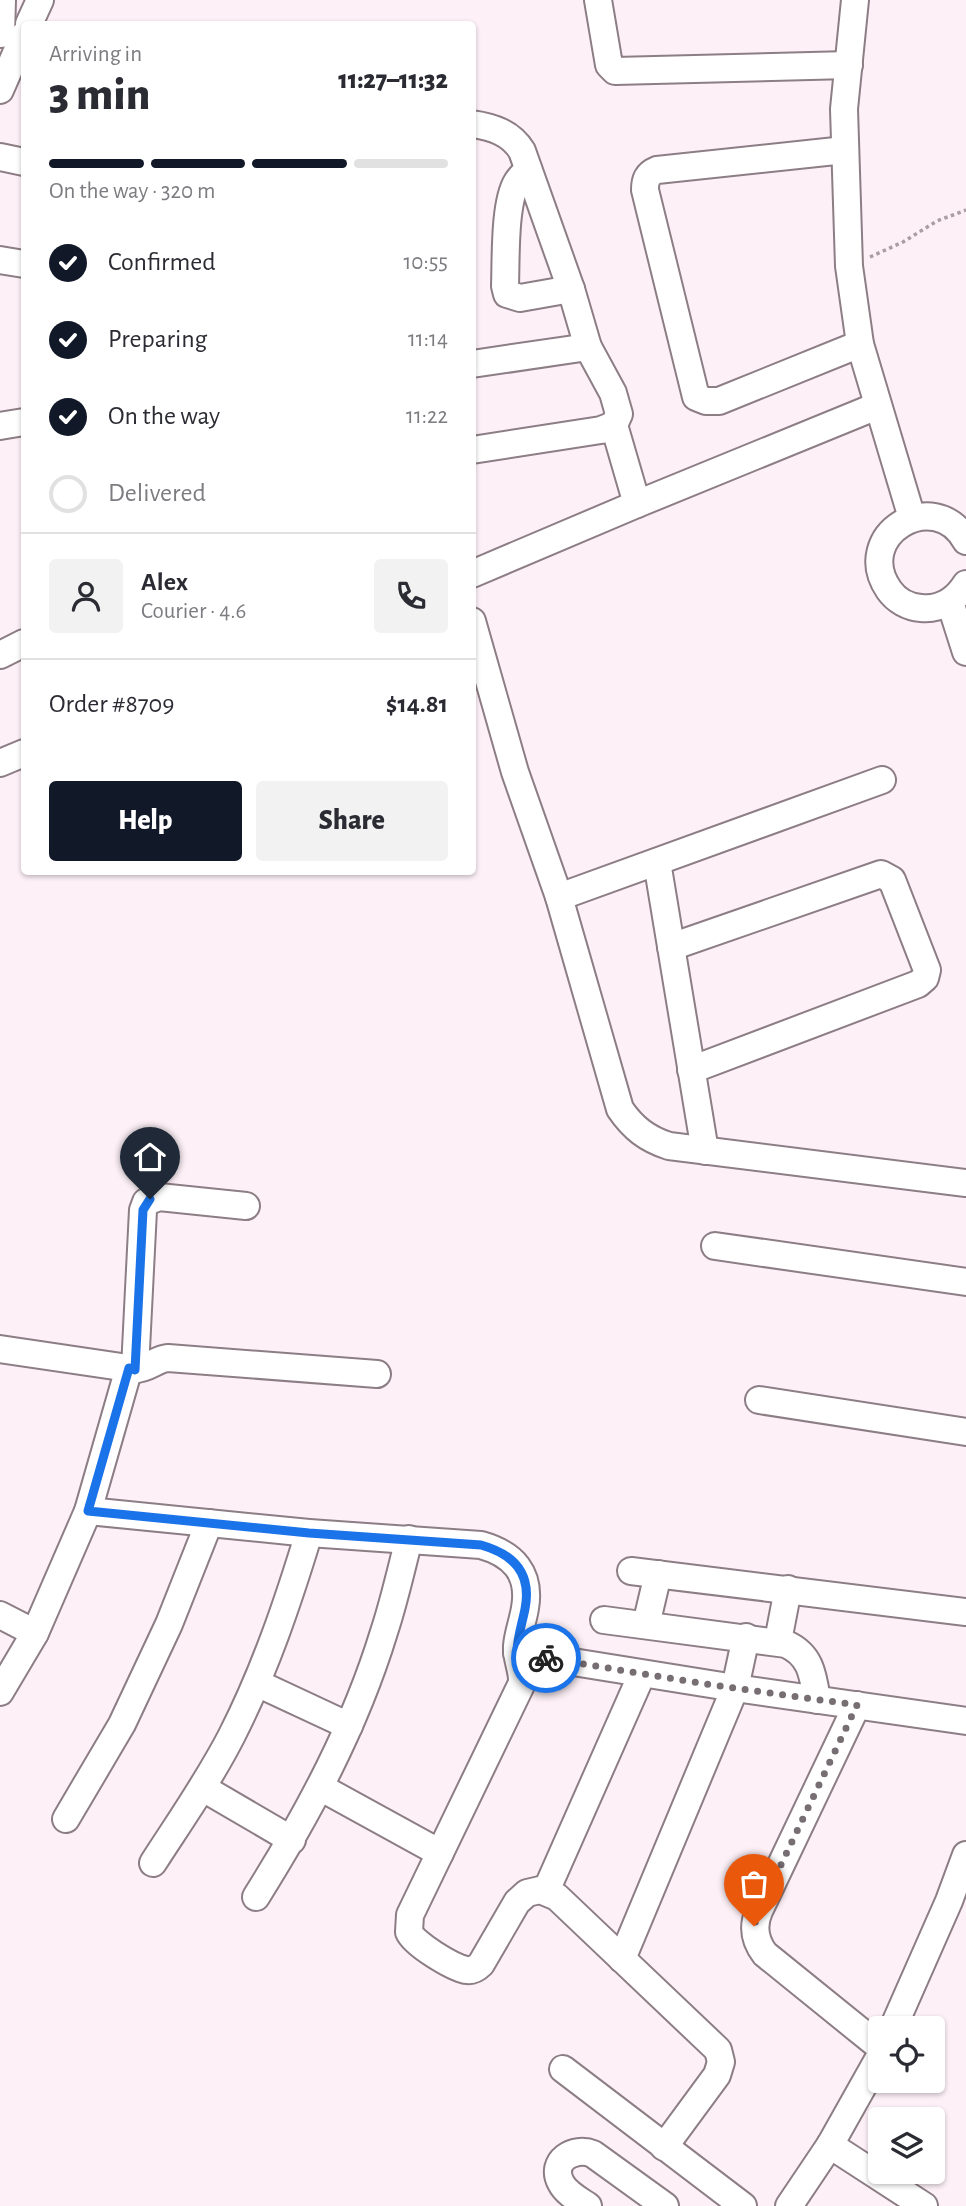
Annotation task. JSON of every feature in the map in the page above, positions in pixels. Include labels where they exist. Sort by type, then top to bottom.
[{"type":"street","points":[[0,90],[17,34],[2,0]]},
{"type":"street","points":[[26,21],[40,0]]},
{"type":"street","points":[[598,0],[608,61],[615,71],[849,65]]},
{"type":"street","points":[[855,0],[844,109],[849,266],[860,344],[912,518]]},
{"type":"street","points":[[476,125],[502,131],[522,150],[571,289],[588,347],[613,393],[619,414],[614,425],[637,504]]},
{"type":"street","points":[[845,150],[657,170],[647,177],[645,190],[696,397],[706,401],[719,401],[860,344]]},
{"type":"street","points":[[0,157],[21,161]]},
{"type":"street","points":[[528,169],[517,182],[511,198],[507,232],[507,294],[520,298],[571,289]]},
{"type":"street","points":[[0,260],[21,264]]},
{"type":"street","points":[[476,363],[588,347]]},
{"type":"street","points":[[476,572],[877,406]]},
{"type":"street","points":[[0,426],[21,422]]},
{"type":"street","points":[[476,449],[601,430],[614,425]]},
{"type":"street","points":[[965,537],[954,526],[941,519],[927,516],[912,518],[898,524],[887,536],[880,550],[879,566],[883,581],[892,594],[905,604],[936,608],[958,593],[966,652]]},
{"type":"street","points":[[476,635],[515,772],[559,897],[620,1110],[635,1128],[656,1142],[669,1146],[966,1183]]},
{"type":"street","points":[[0,654],[21,644]]},
{"type":"street","points":[[0,763],[21,754]]},
{"type":"street","points":[[559,897],[882,780]]},
{"type":"street","points":[[657,862],[705,1151]]},
{"type":"street","points":[[671,947],[881,874],[892,880],[927,970],[925,978],[918,984],[691,1070]]},
{"type":"street","points":[[0,1692],[35,1633],[88,1511],[132,1369],[143,1210],[146,1202],[159,1197],[246,1206]]},
{"type":"street","points":[[715,1246],[966,1282]]},
{"type":"street","points":[[0,1349],[132,1369],[146,1368],[168,1358],[377,1374]]},
{"type":"street","points":[[759,1400],[966,1432]]},
{"type":"street","points":[[88,1511],[309,1533],[481,1545],[508,1555],[518,1566],[526,1592],[517,1653],[523,1675],[520,1691],[410,1915],[408,1932],[415,1942],[462,1969],[472,1970],[481,1964],[522,1897],[533,1891],[546,1891],[557,1897],[714,2045],[720,2057],[717,2075],[664,2147]]},
{"type":"street","points":[[66,1819],[122,1724],[169,1625],[209,1523]]},
{"type":"street","points":[[153,1863],[203,1788],[257,1683],[286,1609],[309,1533]]},
{"type":"street","points":[[256,1897],[292,1839],[349,1726],[384,1634],[410,1539]]},
{"type":"street","points":[[631,1571],[966,1612]]},
{"type":"street","points":[[646,1625],[657,1574]]},
{"type":"street","points":[[778,1641],[789,1589]]},
{"type":"street","points":[[0,1615],[35,1633]]},
{"type":"street","points":[[604,1620],[778,1641],[803,1654],[812,1672],[817,1700]]},
{"type":"street","points":[[622,1959],[734,1688],[746,1637]]},
{"type":"street","points":[[517,1653],[734,1688],[966,1721]]},
{"type":"street","points":[[546,1891],[642,1674]]},
{"type":"street","points":[[257,1683],[349,1726]]},
{"type":"street","points":[[857,1705],[754,1926],[757,1941],[765,1954],[868,2037]]},
{"type":"street","points":[[320,1787],[440,1853]]},
{"type":"street","points":[[203,1788],[292,1839]]},
{"type":"street","points":[[900,2016],[958,1903],[966,1855]]},
{"type":"street","points":[[562,2069],[743,2206]]},
{"type":"street","points":[[789,2206],[830,2144],[868,2077]]},
{"type":"street","points":[[830,2144],[924,2206]]},
{"type":"street","points":[[588,2206],[565,2189],[559,2177],[560,2164],[574,2151],[593,2154],[665,2206]]},
{"type":"path","points":[[849,266],[903,242],[937,221],[966,210]]},
{"type":"way so far","points":[[546,1658],[857,1705],[754,1926]]},
{"type":"route","points":[[150,1199],[143,1210],[135,1370],[129,1368],[88,1511],[309,1533],[481,1545],[494,1549],[508,1555],[518,1566],[524,1579],[526,1606],[517,1653],[546,1658]]}]
